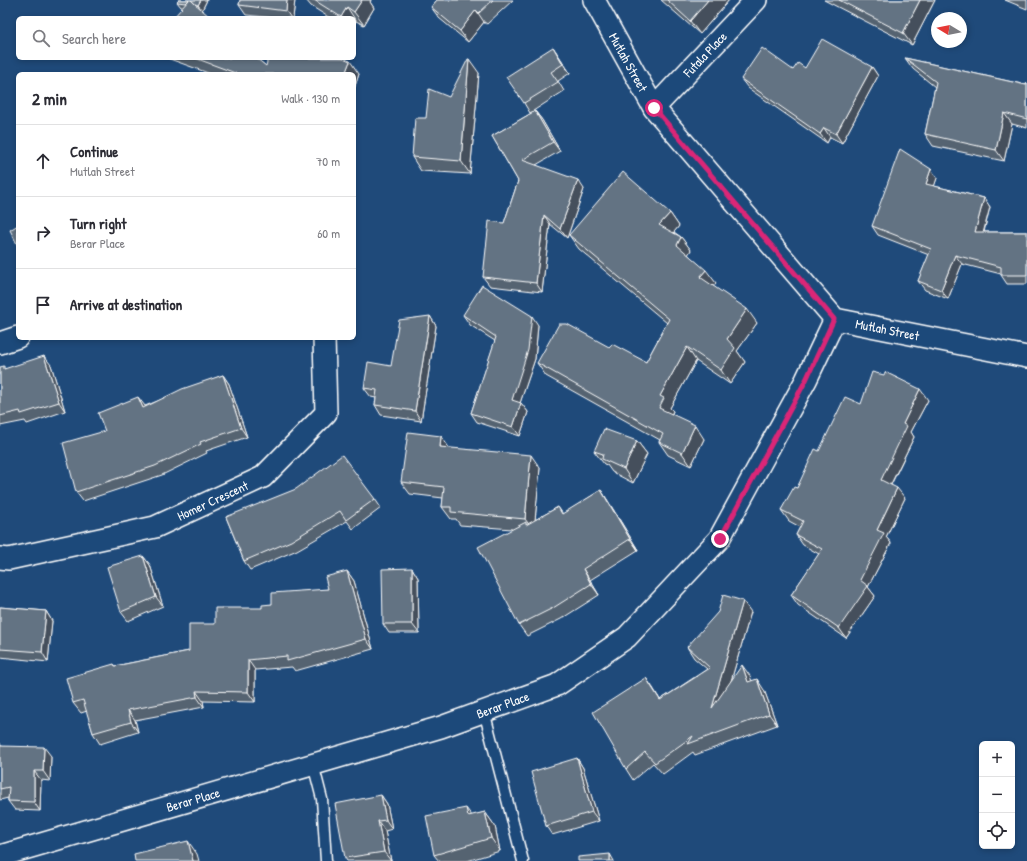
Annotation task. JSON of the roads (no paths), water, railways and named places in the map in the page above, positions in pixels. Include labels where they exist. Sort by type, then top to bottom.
[{"type":"street","name":"Mutlah Street","points":[[594,0],[654,108],[834,319],[1027,357]]},
{"type":"street","name":"Futala Place","points":[[654,108],[756,0]]},
{"type":"street","name":"Berar Place","points":[[0,856],[441,727],[557,685],[628,637],[720,539],[806,380],[834,319]]},
{"type":"street","points":[[0,343],[16,339]]},
{"type":"street","name":"Homer Crescent","points":[[0,558],[9,559],[155,527],[264,478],[326,413],[324,340]]},
{"type":"lane","points":[[484,711],[523,861]]},
{"type":"lane","points":[[313,764],[322,799],[326,861]]}]
